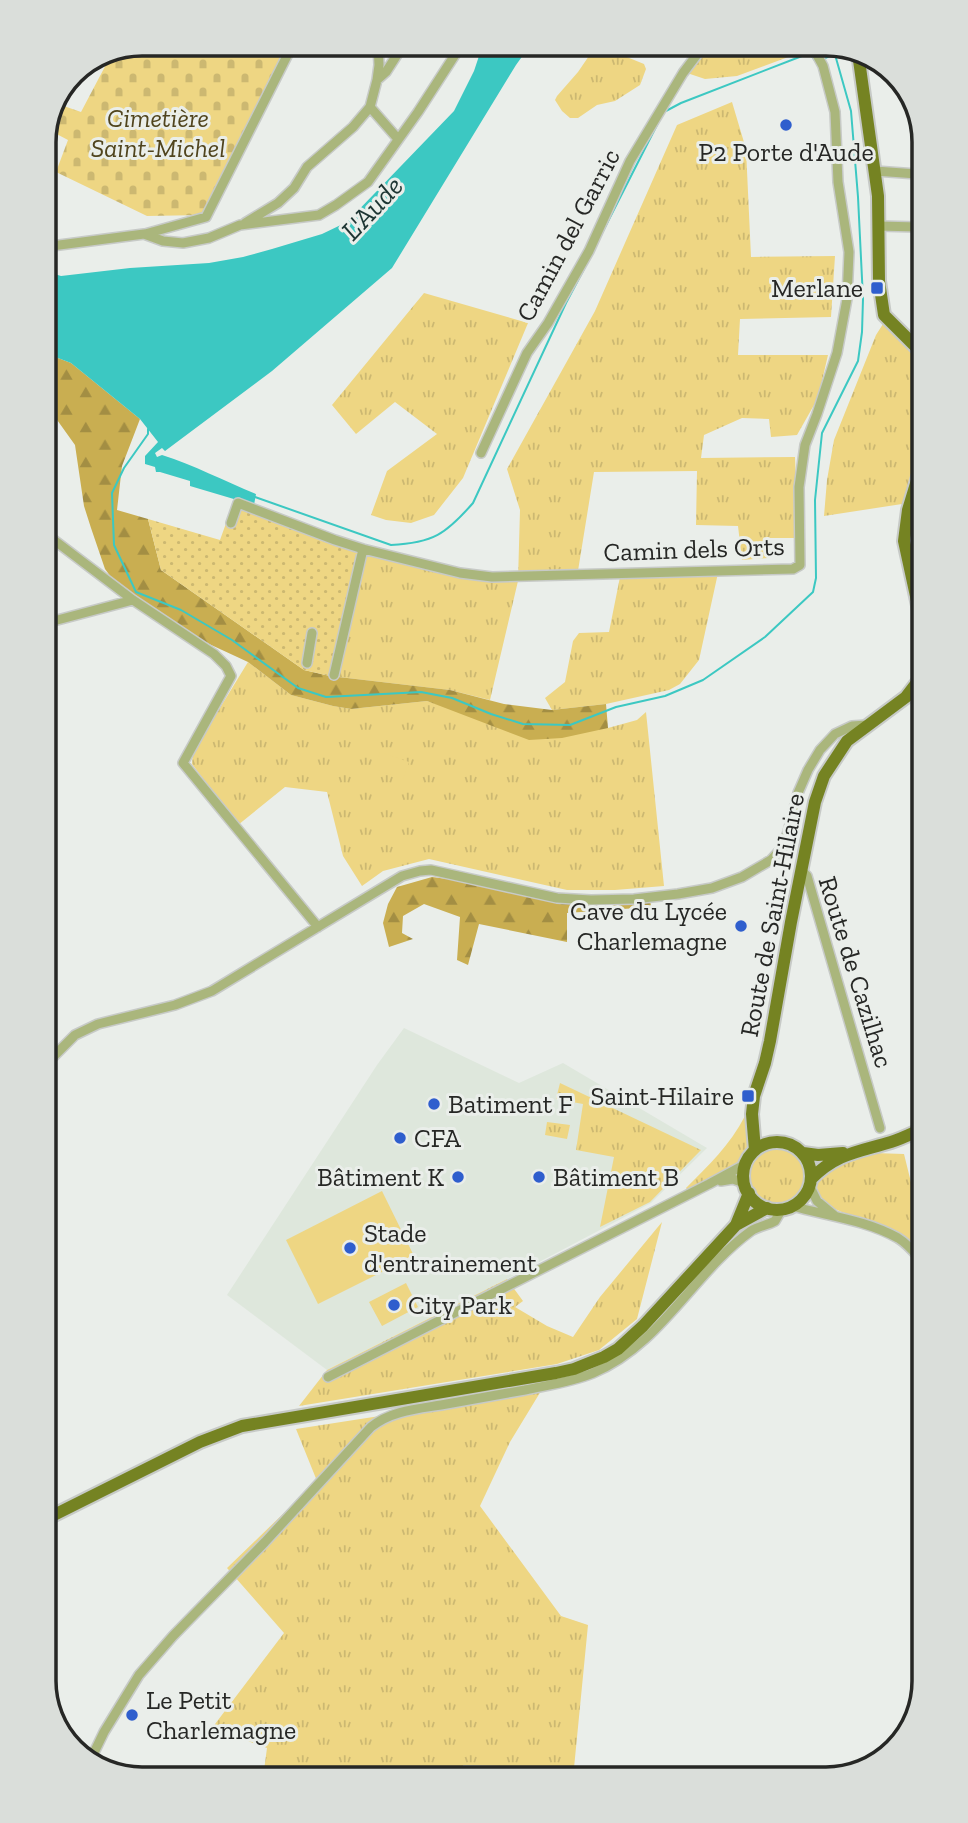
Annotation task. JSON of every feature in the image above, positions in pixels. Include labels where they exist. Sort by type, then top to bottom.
[{"type":"main road","points":[[859,63],[875,171],[879,281],[884,315],[912,342]]},
{"type":"main road","points":[[912,497],[905,531],[905,547],[912,578]]},
{"type":"main road","name":"Route de Saint-Hilaire","points":[[755,1150],[752,1114],[754,1096],[771,1041],[814,802],[824,776],[847,741],[906,697],[912,689]]},
{"type":"main road","points":[[752,1114],[761,1129],[776,1142]]},
{"type":"main road","points":[[803,1153],[850,1152],[894,1141],[912,1133]]},
{"type":"main road","points":[[736,1225],[746,1188],[746,1164],[755,1150],[764,1144],[790,1144],[803,1153],[810,1164],[811,1183]]},
{"type":"main road","points":[[56,1514],[200,1442],[242,1426],[556,1373],[604,1357],[618,1349],[643,1326],[736,1225],[767,1208],[787,1208],[804,1197],[811,1183],[829,1162],[850,1152]]},
{"type":"main road","points":[[746,1188],[755,1201],[767,1208]]},
{"type":"street","points":[[56,245],[144,234],[206,217],[287,56]]},
{"type":"street","points":[[144,234],[163,241],[183,243],[209,238],[240,225],[278,203],[293,188],[307,167],[353,127],[370,107],[377,80],[378,56]]},
{"type":"street","points":[[377,80],[396,56]]},
{"type":"street","points":[[240,225],[319,215],[368,182],[454,56]]},
{"type":"street","name":"Camin del Garric","points":[[481,453],[527,353],[548,323],[589,251],[630,161],[664,103],[697,56]]},
{"type":"street","name":"Camin dels Orts","points":[[231,523],[238,503],[363,549],[460,573],[492,577],[793,569],[800,565],[799,487],[803,455],[837,353],[847,299],[849,252],[838,181],[835,111],[818,56]]},
{"type":"street","points":[[370,107],[398,139]]},
{"type":"street","points":[[875,171],[912,174]]},
{"type":"street","points":[[278,203],[276,209],[284,219]]},
{"type":"street","points":[[879,226],[912,227]]},
{"type":"street","points":[[905,531],[912,532]]},
{"type":"street","points":[[56,542],[133,600],[214,654],[226,666],[231,676],[183,763],[318,927]]},
{"type":"street","points":[[334,675],[363,549]]},
{"type":"street","points":[[56,619],[133,600]]},
{"type":"street","points":[[307,663],[312,633]]},
{"type":"street","points":[[56,1054],[75,1035],[98,1024],[175,1005],[212,991],[402,876],[420,871],[431,870],[557,898],[591,900],[678,894],[712,888],[742,877],[771,860],[782,848],[798,793],[820,750],[835,733],[852,726],[869,725]]},
{"type":"street","name":"Route de Cazilhac","points":[[801,870],[807,876],[880,1128]]},
{"type":"street","points":[[328,1377],[746,1164]]},
{"type":"street","points":[[709,1184],[733,1180],[746,1188]]},
{"type":"street","points":[[811,1183],[817,1201],[837,1217]]},
{"type":"street","points":[[94,1753],[139,1675],[382,1418],[564,1382],[592,1374],[614,1363],[634,1350],[659,1326],[722,1255],[754,1229],[775,1221],[787,1208],[872,1226],[900,1239],[912,1249]]},
{"type":"shaded area","points":[[404,1028],[519,1083],[563,1063],[707,1148],[651,1203],[327,1370],[227,1295]]},
{"type":"green space","name":"Cimetière Saint-Michel","points":[[284,56],[204,215],[147,216],[56,172],[68,140],[56,134],[63,109],[64,106],[81,112],[106,64],[125,58]]},
{"type":"green space","points":[[589,56],[624,56],[644,64],[646,69],[640,85],[615,101],[597,105],[578,118],[570,118],[555,100]]},
{"type":"green space","points":[[700,56],[791,56],[737,76],[705,79],[687,73]]},
{"type":"green space","points":[[732,102],[746,149],[751,257],[835,256],[831,317],[740,319],[738,355],[828,355],[818,398],[797,435],[771,437],[769,419],[742,418],[704,435],[701,458],[795,457],[798,538],[770,538],[768,558],[742,560],[738,526],[696,525],[697,471],[594,472],[577,577],[518,581],[490,700],[450,690],[330,676],[359,552],[518,580],[520,510],[507,469],[595,311],[677,125]]},
{"type":"green space","points":[[424,293],[528,323],[463,478],[434,515],[411,523],[371,515],[387,471],[437,434],[395,402],[356,434],[332,405]]},
{"type":"green space","points":[[883,324],[912,354],[912,474],[902,504],[824,516],[834,440],[876,335]]},
{"type":"green space","points":[[56,357],[71,363],[140,419],[122,466],[117,510],[148,519],[161,570],[304,670],[330,676],[450,690],[504,704],[552,710],[606,704],[608,728],[562,738],[529,740],[427,701],[351,709],[291,695],[248,662],[168,625],[125,596],[105,569],[84,506],[75,445],[56,418]]},
{"type":"green space","points":[[233,504],[359,552],[330,676],[304,670],[161,570],[148,519],[220,540]]},
{"type":"green space","points":[[718,573],[699,660],[680,684],[669,690],[606,704],[552,710],[545,698],[565,682],[573,641],[579,633],[609,632],[620,577]]},
{"type":"green space","points":[[248,662],[291,695],[351,709],[427,701],[455,710],[608,728],[637,720],[646,712],[664,886],[567,890],[429,859],[383,871],[362,886],[343,856],[327,792],[285,787],[238,825],[192,764],[193,752]]},
{"type":"green space","points":[[380,752],[409,762],[403,779],[374,769]]},
{"type":"green space","points":[[432,877],[496,885],[557,898],[650,897],[651,907],[567,913],[567,942],[479,924],[468,965],[457,960],[460,917],[424,904],[403,916],[402,933],[413,939],[389,947],[383,923],[388,904],[397,887]]},
{"type":"green space","points":[[560,1083],[701,1150],[650,1202],[600,1227],[614,1157],[576,1150],[583,1104],[556,1099]]},
{"type":"green space","points":[[745,1116],[750,1127],[750,1138],[748,1150],[742,1160],[688,1191],[686,1188],[726,1146]]},
{"type":"green space","points":[[547,1122],[570,1125],[567,1139],[545,1135]]},
{"type":"green space","points":[[778,1148],[799,1156],[807,1177],[799,1198],[778,1206],[757,1198],[749,1177],[757,1156]]},
{"type":"green space","points":[[874,1153],[904,1154],[912,1186],[912,1242],[885,1228],[840,1211],[819,1196],[817,1187],[824,1172],[848,1159]]},
{"type":"green space","name":"Stade d'entrainement","points":[[382,1191],[414,1256],[318,1304],[286,1240]]},
{"type":"green space","points":[[662,1222],[637,1319],[599,1350],[557,1364],[299,1406],[327,1370],[507,1279],[523,1301],[515,1307],[547,1326],[573,1337],[600,1297]]},
{"type":"green space","name":"City Park","points":[[406,1283],[418,1307],[382,1326],[369,1302]]},
{"type":"green space","points":[[541,1391],[510,1442],[480,1506],[561,1616],[588,1625],[574,1767],[264,1767],[267,1748],[212,1728],[284,1633],[227,1568],[317,1481],[296,1429]]},
{"type":"water","name":"L'Aude","points":[[479,56],[522,56],[392,268],[272,371],[165,451],[162,448],[155,453],[157,457],[162,455],[174,459],[256,494],[254,505],[190,486],[190,481],[156,472],[155,467],[145,464],[145,456],[158,442],[140,419],[71,363],[56,357],[56,274],[209,263],[243,257],[322,234],[347,222],[454,111]]},
{"type":"waterway","points":[[664,112],[802,56]]},
{"type":"waterway","points":[[812,56],[818,61]]},
{"type":"waterway","points":[[823,59],[830,56]]},
{"type":"waterway","points":[[148,429],[148,434],[124,468],[112,493],[114,545],[136,592],[181,610],[232,640],[298,688],[326,697],[421,692],[452,698],[523,724],[570,725],[616,707],[665,696],[703,680],[765,637],[813,592],[816,578],[815,500],[822,433],[858,361],[862,332],[858,197],[851,111],[836,57]]},
{"type":"waterway","points":[[600,237],[661,117]]},
{"type":"waterway","points":[[255,497],[391,545],[418,542],[438,535],[473,503],[585,267]]},
{"type":"place","name":"P2 Porte d'Aude","points":[[786,125]]},
{"type":"place","name":"Merlane","points":[[877,288]]},
{"type":"place","name":"Cave du Lycée Charlemagne","points":[[741,926]]},
{"type":"place","name":"Saint-Hilaire","points":[[748,1096]]},
{"type":"place","name":"Batiment F","points":[[434,1104]]},
{"type":"place","name":"CFA","points":[[400,1138]]},
{"type":"place","name":"Bâtiment K","points":[[458,1177]]},
{"type":"place","name":"Bâtiment B","points":[[539,1177]]},
{"type":"place","name":"Stade d'entrainement","points":[[350,1248]]},
{"type":"place","name":"City Park","points":[[394,1305]]},
{"type":"place","name":"Le Petit Charlemagne","points":[[132,1715]]}]
